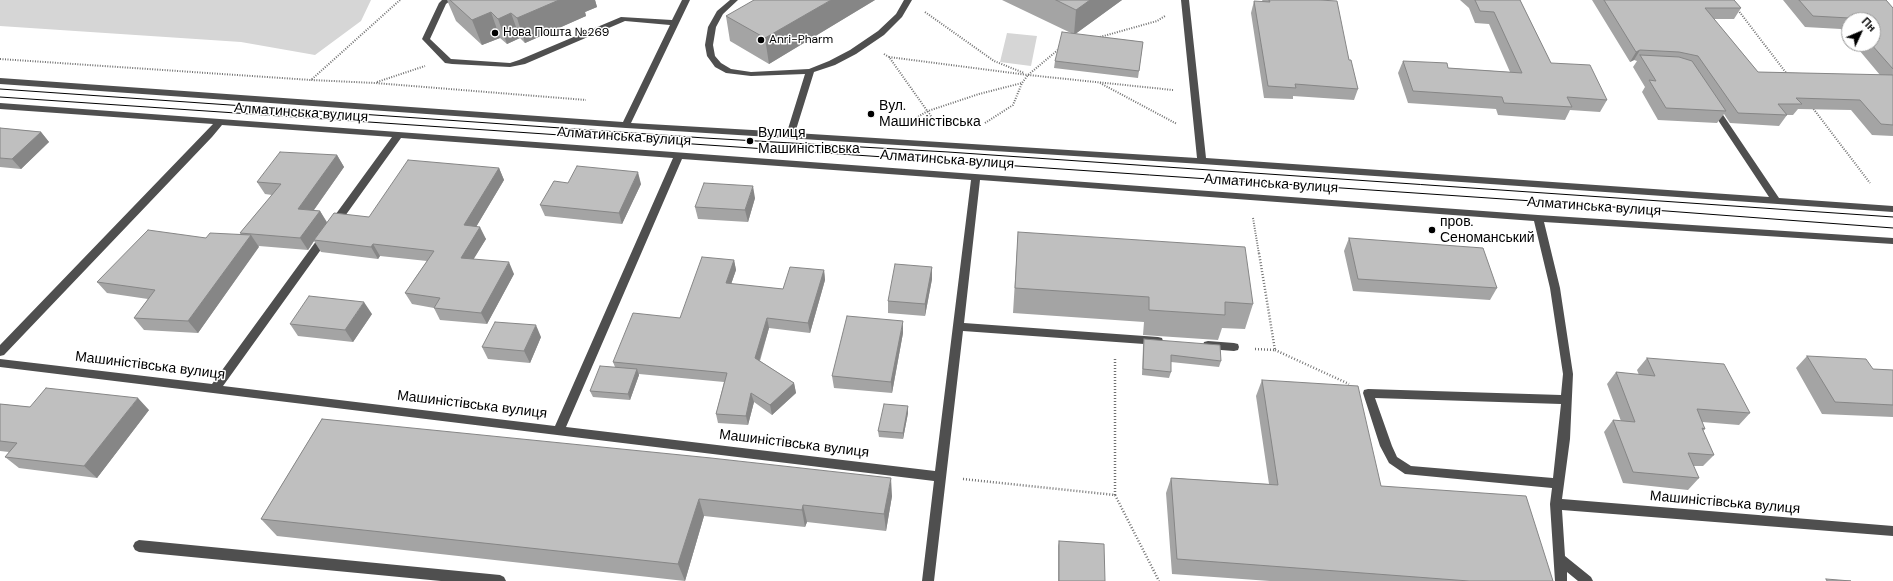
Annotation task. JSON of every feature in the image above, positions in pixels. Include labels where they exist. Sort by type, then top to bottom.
[{"type":"street","points":[[447,0],[443,3],[426,40],[445,58],[452,62],[510,65],[537,57],[624,19],[675,24]]},
{"type":"street","points":[[626,125],[686,0]]},
{"type":"street","points":[[734,0],[720,13],[712,27],[709,45],[711,56],[718,65],[729,71],[751,74],[810,71],[853,52],[881,33],[898,15],[908,0]]},
{"type":"street","points":[[1186,2],[1202,161]]},
{"type":"street","points":[[790,135],[810,71]]},
{"type":"street","name":"Алматинська вулиця","points":[[0,81],[626,125],[1202,161],[1893,209]]},
{"type":"street","points":[[1710,102],[1776,201]]},
{"type":"street","name":"Алматинська вулиця","points":[[0,106],[1538,218],[1893,241]]},
{"type":"street","points":[[0,352],[220,122]]},
{"type":"street","points":[[215,389],[400,134]]},
{"type":"street","points":[[559,430],[679,155]]},
{"type":"street","points":[[928,581],[976,176]]},
{"type":"street","points":[[1538,218],[1555,288],[1568,374],[1556,504],[1561,581]]},
{"type":"street","points":[[958,327],[1167,342]]},
{"type":"street","points":[[1197,344],[1234,347]]},
{"type":"street","name":"Машиністівська вулиця","points":[[0,363],[940,477]]},
{"type":"street","points":[[1558,483],[1409,471],[1393,460],[1386,446],[1368,393],[1566,400]]},
{"type":"street","name":"Машиністівська вулиця","points":[[1556,504],[1893,532]]},
{"type":"street","points":[[139,546],[500,581]]},
{"type":"street","points":[[1559,558],[1587,581]]},
{"type":"path","points":[[1097,38],[1157,21],[1186,2]]},
{"type":"path","points":[[1735,6],[1788,76]]},
{"type":"path","points":[[922,10],[994,61],[1028,75]]},
{"type":"path","points":[[867,42],[889,57],[933,119]]},
{"type":"path","points":[[986,123],[1013,105],[1022,83],[1028,75],[1059,49]]},
{"type":"path","points":[[889,57],[1028,75],[1195,92]]},
{"type":"path","points":[[375,83],[445,58]]},
{"type":"path","points":[[0,59],[311,80]]},
{"type":"path","points":[[1098,82],[1200,137]]},
{"type":"path","points":[[916,118],[928,111],[1022,83]]},
{"type":"path","points":[[1808,101],[1870,183]]},
{"type":"path","points":[[1252,210],[1275,350]]},
{"type":"path","points":[[1115,338],[1115,495],[1159,581]]},
{"type":"path","points":[[1234,347],[1275,350],[1368,393]]},
{"type":"path","points":[[940,477],[1115,495]]},
{"type":"shaded area","points":[[0,0],[371,0],[361,21],[315,55],[241,42],[0,26]]},
{"type":"shaded area","points":[[1007,33],[1037,36],[1031,66],[1000,62]]},
{"type":"building","points":[[450,0],[559,0],[517,18],[511,13],[498,19],[491,12],[472,20]]},
{"type":"building","points":[[754,0],[831,0],[765,38],[726,16]]},
{"type":"building","points":[[1056,0],[1090,0],[1076,10]]},
{"type":"building","points":[[1269,0],[1337,1],[1349,60],[1351,60],[1358,89],[1295,84],[1296,88],[1268,86],[1254,1],[1270,2]]},
{"type":"building","points":[[1475,0],[1520,0],[1551,63],[1590,65],[1607,100],[1567,97],[1572,107],[1504,103],[1502,97],[1413,91],[1403,61],[1447,63],[1448,68],[1522,73],[1494,12],[1480,11]]},
{"type":"building","points":[[1604,0],[1734,0],[1741,8],[1705,8],[1758,72],[1893,75],[1893,125],[1881,124],[1860,100],[1796,98],[1802,104],[1778,104],[1787,115],[1738,113],[1698,56],[1679,52],[1640,50],[1636,52]]},
{"type":"building","points":[[1799,0],[1886,0],[1893,8],[1893,69],[1878,52],[1881,52],[1881,12],[1841,12],[1841,18],[1813,16]]},
{"type":"building","points":[[1062,32],[1143,42],[1139,71],[1055,61]]},
{"type":"building","points":[[1640,55],[1679,57],[1692,61],[1726,111],[1666,108],[1649,80],[1656,81]]},
{"type":"building","points":[[0,128],[41,132],[12,159],[0,158]]},
{"type":"building","points":[[280,152],[337,155],[298,209],[320,211],[300,238],[240,233],[281,184],[257,182]]},
{"type":"building","points":[[408,160],[499,168],[464,225],[480,227],[461,258],[509,262],[481,313],[434,308],[440,298],[405,293],[434,251],[373,244],[371,247],[314,240],[334,213],[369,217]]},
{"type":"building","points":[[577,166],[638,172],[619,213],[540,205],[554,181],[568,183]]},
{"type":"building","points":[[704,183],[753,186],[745,210],[695,207]]},
{"type":"building","points":[[148,230],[206,238],[210,233],[251,235],[188,321],[134,318],[155,290],[97,282]]},
{"type":"building","points":[[1018,232],[1245,247],[1253,304],[1225,302],[1225,315],[1149,310],[1149,297],[1015,288]]},
{"type":"building","points":[[1349,238],[1483,248],[1497,288],[1358,279]]},
{"type":"building","points":[[702,257],[734,260],[726,283],[783,289],[790,267],[824,270],[808,323],[767,318],[755,358],[794,383],[770,405],[751,393],[746,416],[716,414],[727,373],[613,362],[633,313],[680,318]]},
{"type":"building","points":[[895,264],[932,267],[925,304],[888,301]]},
{"type":"building","points":[[309,296],[364,302],[345,330],[290,324]]},
{"type":"building","points":[[847,316],[903,321],[891,382],[832,376]]},
{"type":"building","points":[[495,322],[536,325],[524,351],[482,347]]},
{"type":"building","points":[[1144,339],[1220,345],[1221,361],[1171,355],[1171,372],[1143,369]]},
{"type":"building","points":[[1807,356],[1866,359],[1873,369],[1893,370],[1893,405],[1835,402]]},
{"type":"building","points":[[1647,358],[1724,364],[1750,413],[1697,409],[1705,429],[1702,428],[1714,455],[1688,453],[1699,478],[1633,472],[1613,420],[1635,422],[1616,372],[1655,376]]},
{"type":"building","points":[[600,366],[637,369],[628,394],[590,391]]},
{"type":"building","points":[[1262,380],[1358,386],[1381,486],[1526,496],[1553,581],[1469,581],[1177,559],[1171,478],[1278,485]]},
{"type":"building","points":[[46,388],[138,398],[84,466],[5,457],[17,443],[0,441],[0,404],[30,407]]},
{"type":"building","points":[[884,404],[908,406],[903,433],[878,431]]},
{"type":"building","points":[[322,419],[711,458],[891,478],[884,514],[803,505],[802,510],[699,499],[678,564],[261,519]]},
{"type":"building","points":[[1059,541],[1104,544],[1105,581],[1059,581]]},
{"type":"building","points":[[1826,579],[1851,581],[1827,581]]},
{"type":"tram line","points":[[0,89],[705,138],[948,152],[1893,217]]},
{"type":"tram line","points":[[0,97],[1533,201],[1893,228]]},
{"type":"place","name":"Нова Пошта №269","points":[[495,33]]},
{"type":"place","name":"Anri-Pharm","points":[[761,40]]},
{"type":"place","name":"Вул. Машиністівська","points":[[871,114]]},
{"type":"place","name":"Вулиця Машиністівська","points":[[750,141]]},
{"type":"place","name":"пров. Сеноманський","points":[[1432,230]]}]
